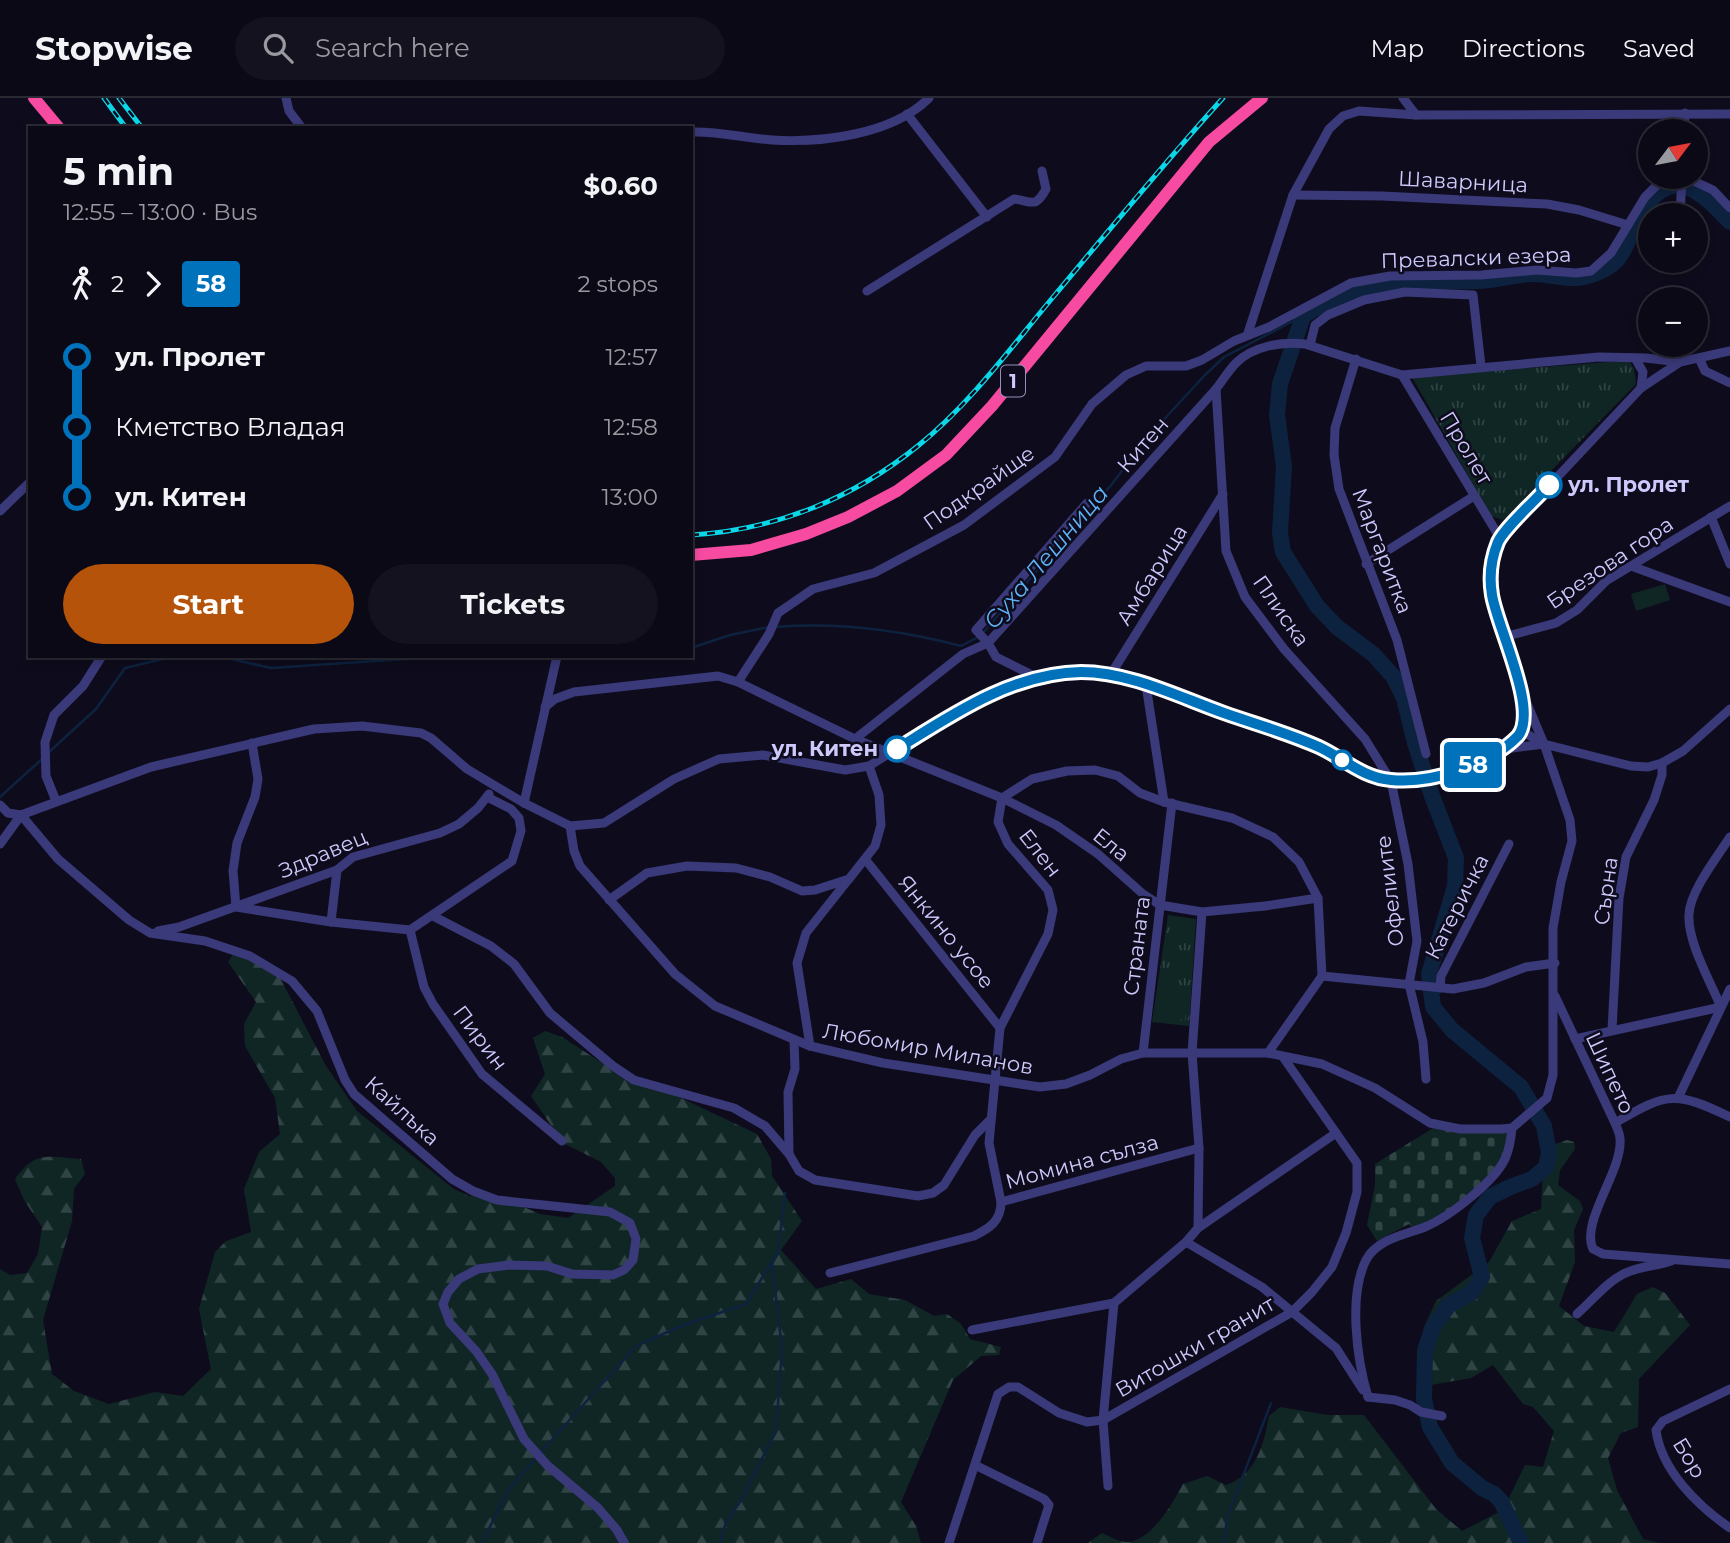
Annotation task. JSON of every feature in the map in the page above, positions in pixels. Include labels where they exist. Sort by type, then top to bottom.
[{"type":"highway","points":[[34,98],[57,126]]},
{"type":"highway","name":"1","points":[[693,555],[751,550],[806,534],[848,517],[897,491],[946,455],[992,406],[1209,142],[1262,98]]},
{"type":"street","points":[[286,98],[289,111],[300,126]]},
{"type":"street","points":[[693,132],[774,140],[828,139],[887,125],[922,105],[929,98]]},
{"type":"street","points":[[1403,98],[1416,115]]},
{"type":"street","points":[[1248,333],[1293,195],[1329,129],[1343,116],[1359,111],[1416,115],[1730,114]]},
{"type":"street","points":[[1685,113],[1685,119]]},
{"type":"street","points":[[907,114],[987,217]]},
{"type":"street","points":[[867,291],[1014,199],[1029,204],[1042,198],[1046,189],[1042,171]]},
{"type":"street","points":[[1708,188],[1730,208]]},
{"type":"street","name":"Превалски езера","points":[[1248,333],[1269,327],[1351,283],[1372,279],[1537,270],[1576,273],[1591,271],[1611,253],[1645,197],[1653,189]]},
{"type":"street","name":"Шаварница","points":[[1293,195],[1382,196],[1546,204],[1579,210],[1628,225]]},
{"type":"street","points":[[1307,345],[1315,325],[1328,315],[1364,300],[1405,292],[1474,295],[1482,366]]},
{"type":"street","name":"Подкрайще","points":[[738,682],[769,634],[778,613],[813,590],[874,573],[964,525],[1055,457],[1092,404],[1126,374],[1146,366],[1186,366],[1234,344],[1248,333]]},
{"type":"street","points":[[1234,344],[1238,359],[1273,344],[1290,342],[1356,359],[1402,375],[1599,357],[1680,362],[1730,351]]},
{"type":"street","points":[[1635,358],[1643,372],[1641,388]]},
{"type":"street","points":[[1699,358],[1705,371],[1730,383]]},
{"type":"street","name":"Китен","points":[[855,739],[963,654],[988,643],[1216,389],[1238,359]]},
{"type":"street","name":"Маргаритка","points":[[1356,359],[1335,428],[1334,455],[1339,489],[1397,640],[1426,754]]},
{"type":"street","points":[[1368,1397],[1355,1326],[1359,1282],[1366,1259],[1377,1247],[1427,1226],[1471,1197],[1504,1162],[1511,1146],[1512,1128],[1547,1098],[1553,1075],[1553,928],[1572,841],[1570,820],[1504,637],[1492,595],[1490,569],[1500,538],[1641,388],[1680,362]]},
{"type":"street","name":"Пролет","points":[[1402,375],[1500,538]]},
{"type":"street","name":"Плиска","points":[[1216,389],[1226,551],[1245,597],[1284,649],[1365,739],[1391,780]]},
{"type":"street","points":[[0,511],[28,484]]},
{"type":"street","name":"Амбарица","points":[[1111,674],[1223,494]]},
{"type":"street","points":[[1366,564],[1474,496]]},
{"type":"street","points":[[1040,679],[996,657],[976,630],[1087,503]]},
{"type":"street","name":"Брезова гора","points":[[1504,637],[1556,623],[1577,610],[1606,581],[1730,506]]},
{"type":"street","points":[[1711,517],[1730,564]]},
{"type":"street","points":[[1631,566],[1730,602]]},
{"type":"street","points":[[56,801],[46,776],[45,741],[54,715],[83,686],[101,658]]},
{"type":"street","points":[[524,803],[557,658]]},
{"type":"street","points":[[0,844],[22,815],[56,801],[151,767],[314,729],[362,726],[411,730],[431,738],[467,769],[524,803],[570,826],[604,823],[674,779],[719,759],[764,755],[845,770],[869,766],[967,705],[1015,686],[1079,672],[1111,674],[1146,685],[1320,747],[1371,776],[1391,780],[1444,774],[1485,760],[1502,750],[1522,731],[1524,714],[1520,686]]},
{"type":"street","points":[[545,707],[555,699],[574,692],[718,676],[738,682],[855,739],[892,753]]},
{"type":"street","name":"Страната","points":[[1143,1053],[1160,905],[1168,802],[1146,685]]},
{"type":"street","points":[[1522,731],[1544,744],[1631,766],[1648,767],[1662,763],[1683,751],[1730,709]]},
{"type":"street","points":[[253,743],[258,779],[255,797],[237,843],[233,871],[236,907],[331,922],[410,930],[512,861],[520,831],[519,818],[511,810],[487,797]]},
{"type":"street","points":[[1502,750],[1544,744]]},
{"type":"street","name":"Ела","points":[[892,753],[1002,798],[1056,825],[1098,854],[1143,894],[1160,905],[1202,912],[1318,898]]},
{"type":"street","name":"Сърна","points":[[1612,1030],[1619,898],[1626,857],[1654,800],[1662,775],[1662,763]]},
{"type":"street","points":[[810,1046],[797,963],[806,933],[875,846],[881,825],[878,795],[869,766]]},
{"type":"street","points":[[1002,798],[1032,779],[1067,771],[1095,770],[1118,776],[1140,793],[1232,818],[1273,837],[1299,862],[1318,898],[1322,976],[1268,1053]]},
{"type":"street","name":"Офелиите","points":[[1391,780],[1408,864],[1417,941],[1414,984],[1426,1079]]},
{"type":"street","name":"Здравец","points":[[150,933],[179,927],[337,870],[353,857],[440,833],[459,824],[478,808],[494,785]]},
{"type":"street","name":"Елен","points":[[1001,1202],[989,1143],[1000,1028],[1048,934],[1053,909],[1048,890],[1008,844],[998,822],[1002,798]]},
{"type":"street","points":[[0,806],[8,813],[22,815]]},
{"type":"street","name":"Кайлъка","points":[[22,815],[58,859],[129,920],[150,933],[205,941],[250,956],[292,981],[317,1011],[345,1080],[354,1094],[453,1179],[473,1191],[497,1200],[610,1212],[630,1223],[636,1238],[633,1260],[624,1270],[613,1275],[572,1274],[547,1266],[509,1265],[478,1269],[459,1279],[448,1292],[443,1304],[450,1323],[476,1351],[492,1374],[524,1439],[542,1459],[597,1508],[617,1530],[624,1543]]},
{"type":"street","name":"Любомир Миланов","points":[[570,826],[574,851],[580,866],[675,974],[715,1006],[810,1046],[883,1063],[1040,1087],[1066,1084],[1121,1059],[1143,1053],[1268,1053],[1322,1064],[1375,1088],[1430,1123],[1460,1129],[1512,1128]]},
{"type":"street","points":[[1721,1007],[1690,932],[1689,911],[1698,889],[1730,836]]},
{"type":"street","name":"Катеричка","points":[[1440,988],[1441,976],[1509,844]]},
{"type":"street","name":"Янкино усое","points":[[865,859],[1000,1028]]},
{"type":"street","points":[[609,900],[647,873],[687,866],[736,868],[770,877],[802,891],[815,890],[849,879]]},
{"type":"street","points":[[331,922],[337,870]]},
{"type":"street","points":[[1198,1228],[1199,1148],[1192,1053],[1202,912]]},
{"type":"street","points":[[433,916],[491,946],[514,964],[550,1013],[612,1066],[634,1080],[734,1108],[765,1126],[789,1154],[799,1171],[815,1180],[918,1196],[933,1193],[944,1185],[975,1135],[991,1119]]},
{"type":"street","name":"Пирин","points":[[410,930],[425,987],[433,1004],[482,1074],[562,1142]]},
{"type":"street","points":[[1322,976],[1453,989],[1484,984],[1526,967],[1555,963]]},
{"type":"street","points":[[1678,1098],[1730,989]]},
{"type":"street","name":"Шипето","points":[[1554,994],[1620,1139],[1618,1156],[1590,1233],[1593,1248],[1603,1254],[1676,1259]]},
{"type":"street","points":[[1575,1039],[1721,1007]]},
{"type":"street","points":[[789,1154],[788,1092],[795,1069],[794,1040]]},
{"type":"street","name":"Витошки гранит","points":[[950,1543],[998,1394],[1009,1387],[1018,1387],[1059,1413],[1087,1422],[1103,1420],[1292,1312],[1312,1293],[1332,1267],[1346,1233],[1357,1192],[1357,1163],[1283,1057]]},
{"type":"street","points":[[1615,1123],[1648,1103],[1678,1098],[1703,1104],[1730,1117]]},
{"type":"street","points":[[972,1330],[1114,1303],[1186,1242],[1198,1228],[1336,1133]]},
{"type":"street","name":"Момина сълза","points":[[830,1273],[974,1236],[989,1229],[996,1221],[1001,1212],[1001,1202],[1199,1148]]},
{"type":"street","points":[[1186,1242],[1262,1287],[1336,1348],[1368,1397]]},
{"type":"street","points":[[1577,1314],[1620,1276],[1630,1271],[1676,1259],[1730,1264]]},
{"type":"street","points":[[1108,1486],[1103,1420],[1114,1303]]},
{"type":"street","name":"Бор","points":[[1730,1389],[1663,1421],[1656,1430],[1658,1443],[1687,1491],[1708,1513],[1730,1528]]},
{"type":"street","points":[[1368,1397],[1395,1400],[1421,1412],[1442,1416]]},
{"type":"street","points":[[975,1465],[1044,1499],[1049,1506],[1037,1543]]},
{"type":"green space","points":[[1630,362],[1636,384],[1503,520],[1491,516],[1412,377]]},
{"type":"green space","points":[[1665,584],[1670,600],[1636,611],[1631,594]]},
{"type":"green space","points":[[1168,915],[1196,919],[1189,1026],[1152,1022]]},
{"type":"green space","points":[[235,951],[277,972],[326,1066],[357,1111],[454,1189],[469,1196],[503,1198],[540,1214],[568,1218],[615,1186],[615,1178],[601,1162],[563,1143],[531,1096],[545,1074],[533,1038],[545,1031],[562,1037],[630,1081],[681,1098],[757,1134],[771,1159],[772,1176],[802,1221],[781,1250],[816,1289],[851,1279],[869,1294],[905,1300],[934,1316],[947,1314],[961,1324],[970,1339],[1001,1347],[999,1355],[981,1356],[953,1380],[901,1502],[916,1526],[921,1543],[0,1543],[0,1269],[10,1275],[27,1273],[38,1254],[42,1227],[24,1200],[15,1179],[29,1163],[43,1157],[81,1159],[85,1174],[74,1189],[72,1221],[43,1320],[52,1374],[74,1391],[109,1404],[155,1392],[183,1396],[211,1369],[199,1309],[215,1252],[226,1241],[251,1232],[244,1189],[259,1152],[280,1134],[275,1098],[245,1046],[244,1024],[256,1002],[228,962]]},
{"type":"green space","points":[[1157,995],[1187,998],[1185,1020],[1155,1017]]},
{"type":"green space","points":[[1438,1125],[1512,1128],[1504,1162],[1471,1197],[1414,1230],[1409,1224],[1377,1241],[1367,1225],[1375,1185],[1375,1164]]},
{"type":"green space","points":[[1567,1140],[1574,1142],[1575,1149],[1560,1170],[1558,1185],[1580,1201],[1583,1209],[1574,1230],[1575,1262],[1559,1306],[1584,1326],[1614,1332],[1637,1294],[1653,1287],[1665,1293],[1690,1325],[1639,1379],[1638,1427],[1621,1433],[1608,1458],[1617,1490],[1643,1539],[1660,1543],[1088,1543],[1102,1533],[1125,1542],[1137,1540],[1161,1519],[1183,1484],[1207,1476],[1226,1485],[1245,1474],[1261,1448],[1269,1416],[1280,1407],[1328,1415],[1364,1415],[1436,1509],[1462,1531],[1503,1510],[1525,1465],[1543,1467],[1554,1431],[1533,1407],[1523,1404],[1493,1365],[1471,1378],[1425,1386],[1418,1367],[1424,1327],[1436,1301],[1489,1262],[1512,1221],[1541,1209],[1544,1148]]},
{"type":"waterway","points":[[1521,1543],[1501,1501],[1452,1463],[1430,1427],[1424,1399],[1425,1350],[1433,1327],[1449,1305],[1471,1293],[1482,1277],[1472,1238],[1476,1215],[1490,1197],[1532,1179],[1546,1167],[1549,1153],[1544,1126],[1521,1087],[1452,1030],[1433,1007],[1429,974],[1455,886],[1456,858],[1432,796],[1404,698],[1393,676],[1373,654],[1337,627],[1317,606],[1283,552],[1280,533],[1284,466],[1277,415],[1280,384],[1303,316],[1348,294],[1368,287],[1408,282],[1478,281],[1531,274],[1578,278],[1593,274],[1606,269],[1617,260],[1651,200],[1662,190],[1673,186],[1684,186],[1696,191],[1730,222]]},
{"type":"waterway","name":"Суха Лешница","points":[[983,633],[1112,484],[1144,441],[1205,375],[1224,357],[1303,316]]},
{"type":"waterway","name":"Суха Лешница","points":[[693,647],[730,635],[769,627]]},
{"type":"waterway","name":"Суха Лешница","points":[[776,627],[869,629],[961,646],[978,637]]},
{"type":"waterway","name":"Суха Лешница","points":[[49,752],[96,709],[125,668],[167,658]]},
{"type":"waterway","name":"Суха Лешница","points":[[227,658],[271,668],[420,658]]},
{"type":"waterway","name":"Суха Лешница","points":[[0,797],[42,759]]},
{"type":"waterway","points":[[540,1453],[636,1346],[681,1326],[746,1304],[778,1252],[785,1193]]},
{"type":"waterway","points":[[720,1543],[726,1522],[740,1502],[776,1431],[782,1349],[772,1263]]},
{"type":"waterway","points":[[1223,1543],[1228,1515],[1271,1403]]},
{"type":"waterway","points":[[482,1543],[507,1492],[536,1458]]},
{"type":"railway","points":[[104,98],[125,126]]},
{"type":"railway","points":[[119,98],[140,126]]},
{"type":"railway","points":[[693,535],[753,526],[812,508],[868,481],[919,445],[938,429],[990,374],[1223,98]]},
{"type":"bus line","name":"58","points":[[897,749],[967,705],[1015,686],[1079,672],[1111,674],[1146,685],[1320,747],[1371,776],[1408,780],[1444,774],[1485,760],[1513,741],[1522,731],[1524,724],[1520,686],[1492,595],[1490,569],[1500,538],[1549,485]]},
{"type":"place","name":"ул. Пролет","points":[[1549,485]]},
{"type":"place","name":"ул. Китен","points":[[897,749]]}]
